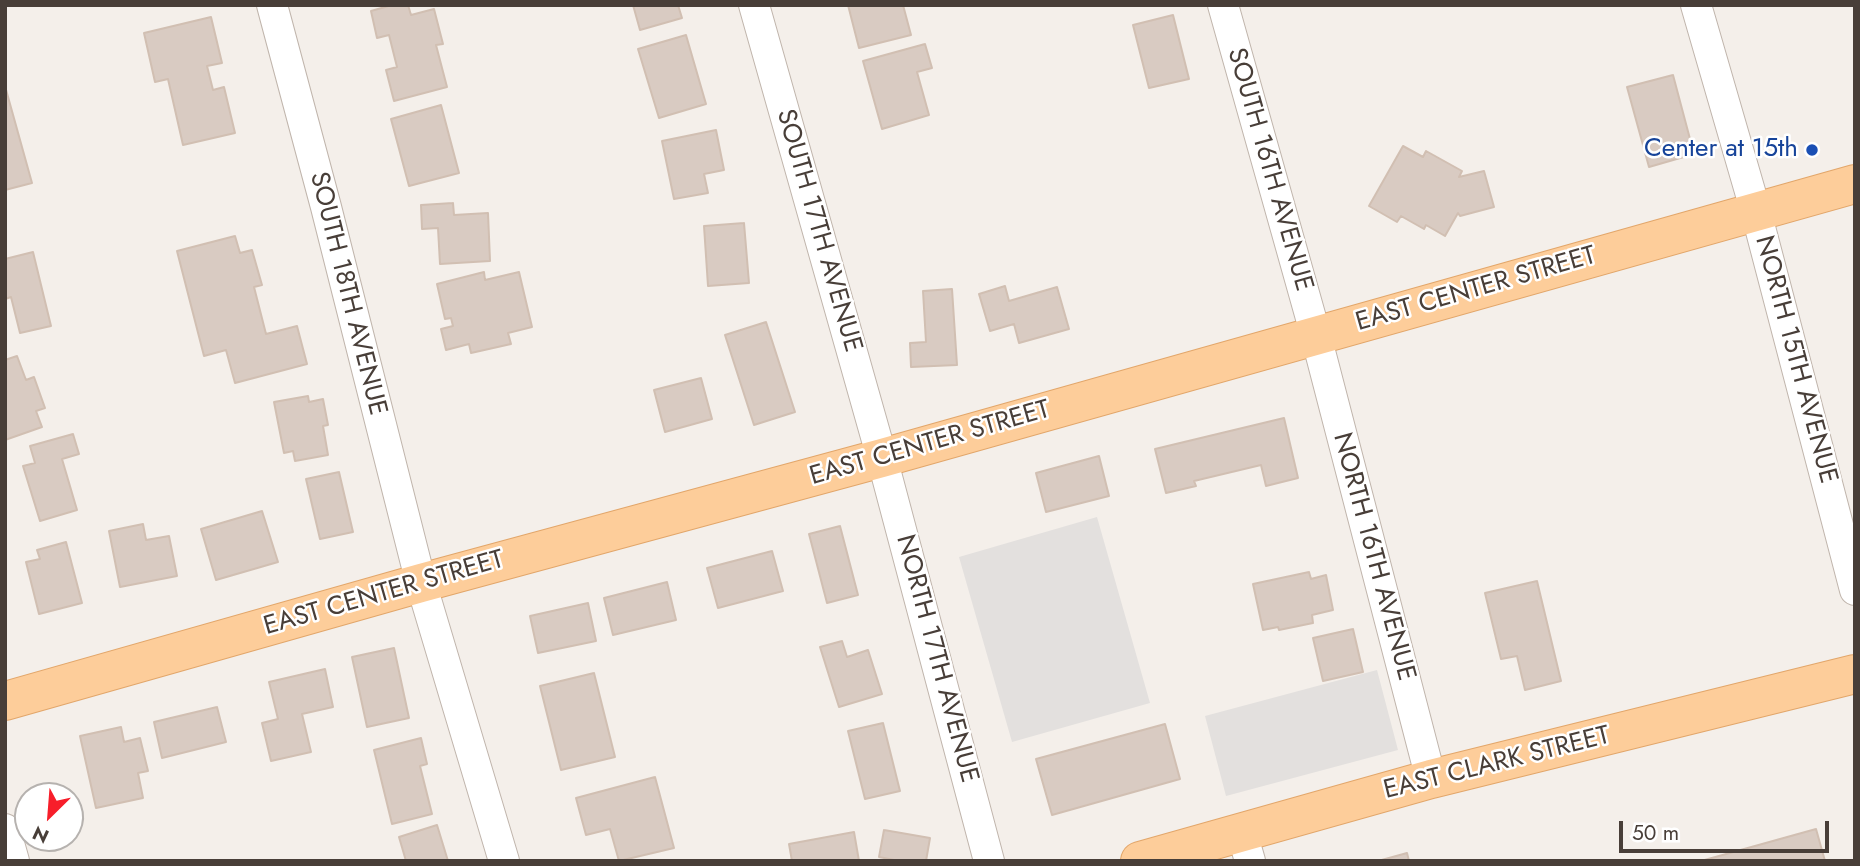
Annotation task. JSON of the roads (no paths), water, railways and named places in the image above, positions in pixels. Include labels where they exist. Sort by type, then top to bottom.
[{"type":"main road","name":"EAST CENTER STREET","points":[[5,701],[1855,184]]},
{"type":"main road","name":"EAST CLARK STREET","points":[[1140,861],[1246,847],[1431,779],[1855,674]]},
{"type":"street","name":"SOUTH 18TH AVENUE","points":[[272,5],[421,583],[504,861]]},
{"type":"street","name":"SOUTH 17TH AVENUE","points":[[754,5],[882,458]]},
{"type":"street","name":"NORTH 15TH AVENUE","points":[[1696,5],[1756,212],[1855,590]]},
{"type":"street","name":"SOUTH 16TH AVENUE","points":[[1225,7],[1316,336]]},
{"type":"street","name":"NORTH 16TH AVENUE","points":[[1316,336],[1431,779]]},
{"type":"street","name":"NORTH 17TH AVENUE","points":[[882,458],[989,861]]},
{"type":"street","points":[[5,829],[14,861]]},
{"type":"place","name":"Center at 15th","points":[[1812,150]]}]
